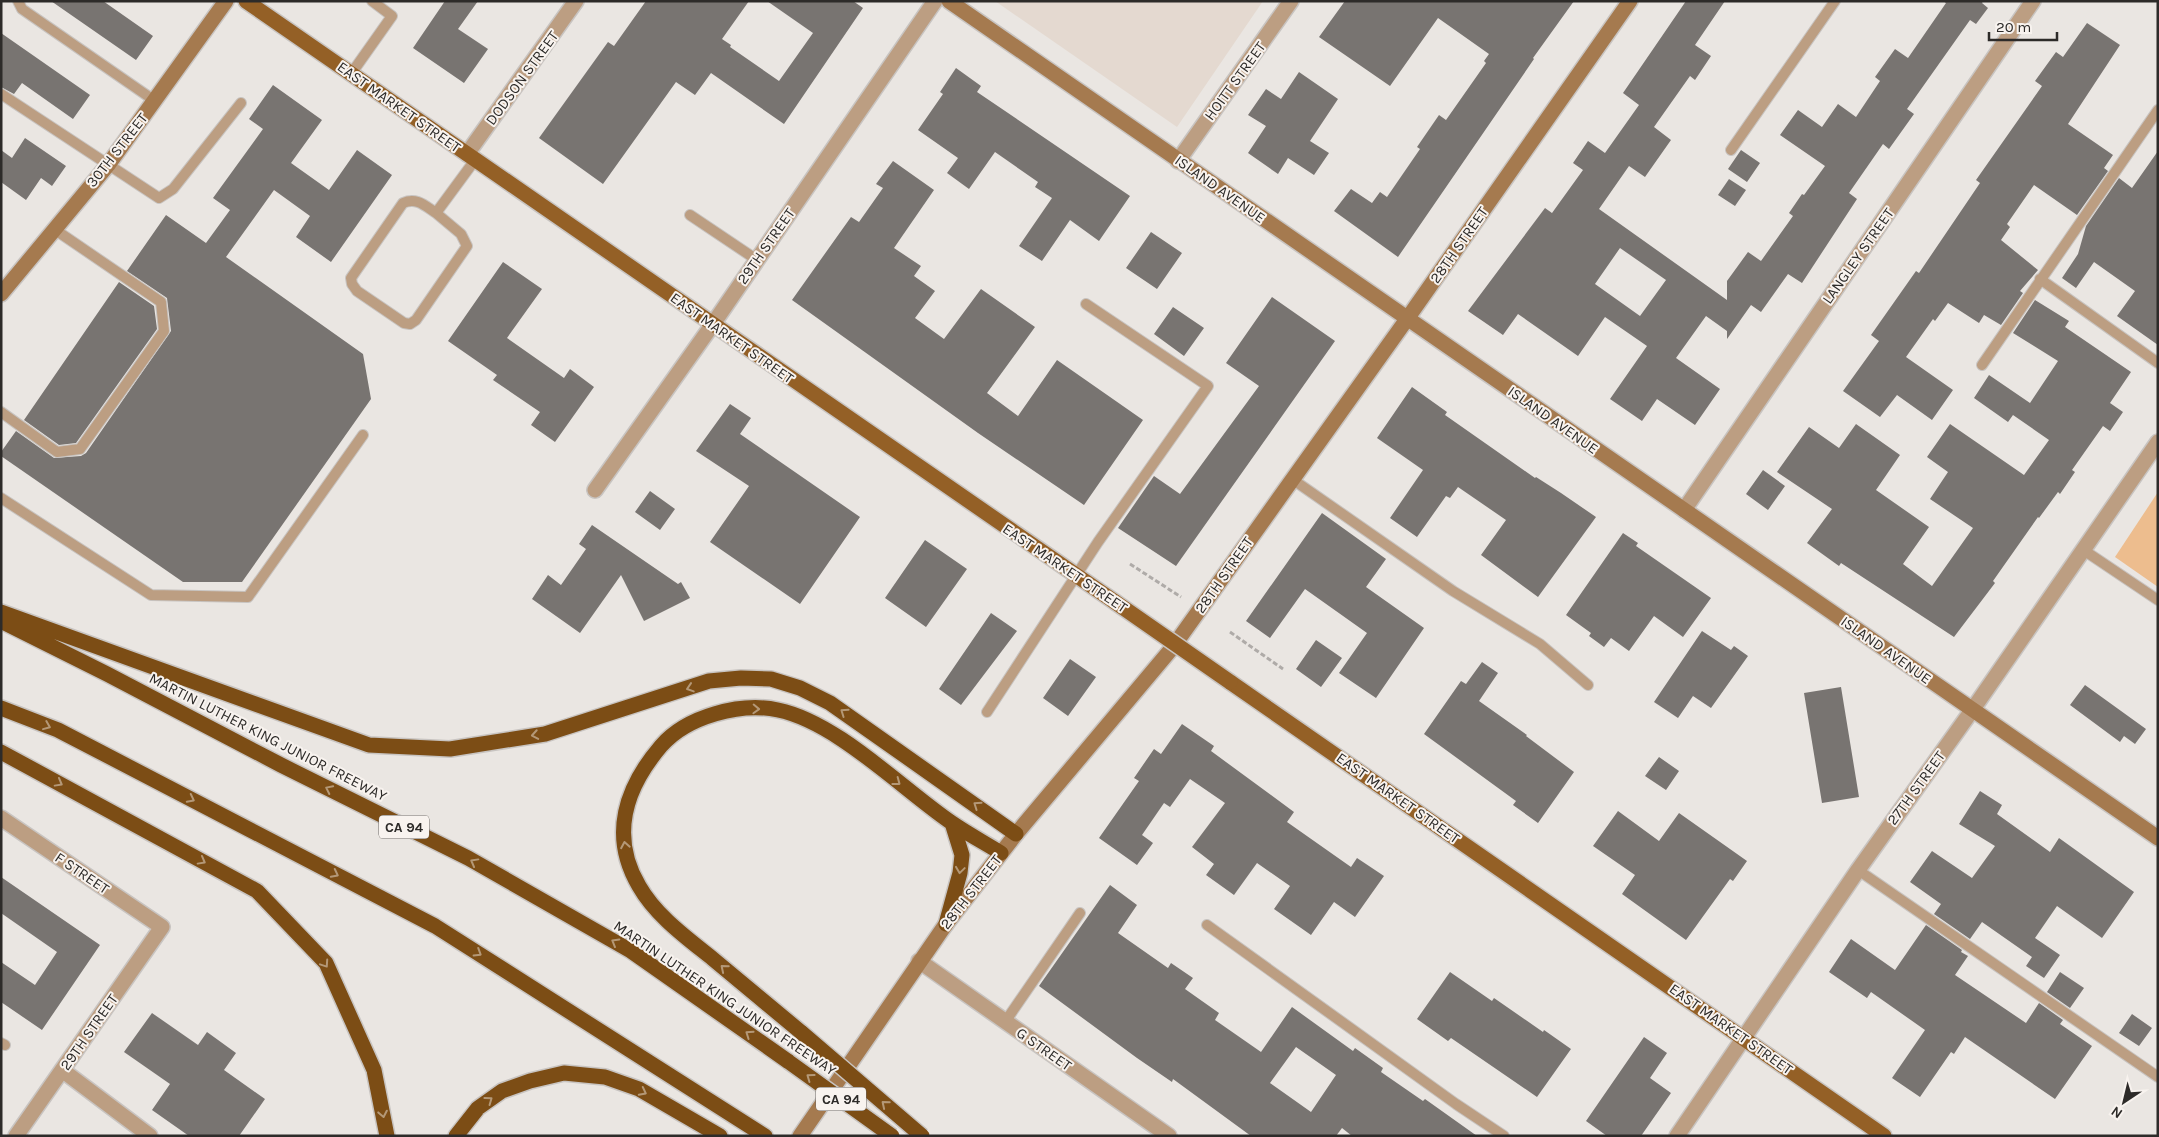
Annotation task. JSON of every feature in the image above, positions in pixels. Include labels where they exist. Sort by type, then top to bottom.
[{"type":"highway","points":[[1,612],[369,745],[450,748],[545,734],[710,682],[741,678],[771,679],[800,688],[830,703],[1016,834]]},
{"type":"highway","name":"MARTIN LUTHER KING JUNIOR FREEWAY","points":[[1,621],[107,674],[280,765],[468,858],[631,951],[892,1136]]},
{"type":"highway","points":[[1,708],[58,730],[435,926],[765,1136]]},
{"type":"highway","points":[[922,1136],[682,933],[656,908],[639,886],[628,861],[623,832],[627,801],[645,765],[668,738],[703,717],[739,708],[778,710],[807,720],[838,737],[952,823],[1001,853]]},
{"type":"highway","points":[[1,752],[257,892],[326,963],[374,1070],[388,1136]]},
{"type":"highway","points":[[946,924],[960,873],[962,855],[952,823]]},
{"type":"highway","points":[[456,1136],[478,1108],[502,1091],[530,1081],[564,1073],[605,1077],[639,1089],[720,1136]]},
{"type":"main road","name":"EAST MARKET STREET","points":[[246,1],[1884,1136]]},
{"type":"street","name":"30TH STREET","points":[[1,294],[108,164],[226,1]]},
{"type":"street","name":"DODSON STREET","points":[[471,157],[576,1]]},
{"type":"street","name":"29TH STREET","points":[[595,490],[713,324],[935,1]]},
{"type":"street","name":"ISLAND AVENUE","points":[[949,1],[2158,838]]},
{"type":"street","name":"HOITT STREET","points":[[1178,160],[1291,1]]},
{"type":"street","name":"28TH STREET","points":[[800,1136],[946,924],[1016,834],[1173,647],[1407,319],[1630,1]]},
{"type":"street","name":"LANGLEY STREET","points":[[1684,510],[2034,1]]},
{"type":"street","name":"27TH STREET","points":[[1677,1136],[1858,870],[1972,710],[2158,442]]},
{"type":"street","name":"F STREET","points":[[1,818],[162,928]]},
{"type":"street","name":"29TH STREET","points":[[16,1136],[162,928]]},
{"type":"street","name":"G STREET","points":[[919,961],[1169,1136]]},
{"type":"street","points":[[62,1070],[150,1136]]},
{"type":"lane","points":[[18,1],[22,9],[154,101]]},
{"type":"lane","points":[[351,74],[392,16],[372,1]]},
{"type":"lane","points":[[1731,150],[1835,1]]},
{"type":"lane","points":[[1,94],[159,198],[173,189],[241,102]]},
{"type":"lane","points":[[1982,365],[2158,110]]},
{"type":"lane","points":[[436,214],[471,157]]},
{"type":"lane","points":[[410,200],[416,201],[436,214],[461,234],[467,246],[416,320],[410,324],[404,323],[357,291],[352,284],[351,278],[404,203],[410,200]]},
{"type":"lane","points":[[690,215],[757,260]]},
{"type":"lane","points":[[1,412],[57,452],[80,449],[164,330],[161,302],[54,229]]},
{"type":"lane","points":[[2040,279],[2158,363]]},
{"type":"lane","points":[[987,712],[1075,576],[1208,386],[1086,304]]},
{"type":"lane","points":[[1,498],[151,595],[248,597],[363,435]]},
{"type":"lane","points":[[1292,479],[1453,591],[1540,644],[1588,685]]},
{"type":"lane","points":[[2082,549],[2158,600]]},
{"type":"lane","points":[[1858,870],[2158,1077]]},
{"type":"lane","points":[[1005,1022],[1080,913]]},
{"type":"lane","points":[[1207,925],[1456,1104],[1504,1136]]},
{"type":"path","points":[[1130,564],[1181,597]]},
{"type":"path","points":[[1230,632],[1283,669]]},
{"type":"shaded area","points":[[995,1],[1263,1],[1177,127]]},
{"type":"shaded area","points":[[2158,492],[2158,587],[2115,557]]},
{"type":"building","points":[[51,1],[103,1],[153,36],[136,60]]},
{"type":"building","points":[[445,1],[478,1],[458,29],[488,49],[464,83],[413,48]]},
{"type":"building","points":[[646,1],[749,1],[722,39],[731,45],[730,47],[779,81],[813,33],[767,1],[853,1],[863,8],[784,124],[711,73],[695,95],[676,82],[603,184],[539,138],[608,42],[614,46]]},
{"type":"building","points":[[1345,1],[1574,1],[1398,257],[1334,211],[1351,189],[1372,203],[1380,192],[1387,197],[1420,149],[1417,147],[1439,115],[1446,120],[1486,63],[1484,61],[1489,54],[1438,18],[1390,86],[1319,37]]},
{"type":"building","points":[[1686,1],[1725,1],[1695,45],[1711,56],[1695,80],[1690,76],[1654,127],[1671,140],[1645,177],[1629,166],[1599,209],[1727,300],[1727,281],[1748,252],[1761,261],[1793,216],[1789,213],[1825,166],[1780,135],[1798,110],[1822,127],[1838,104],[1856,117],[1880,81],[1875,77],[1895,49],[1908,58],[1946,3],[1943,1],[1983,1],[1982,3],[1988,8],[1976,24],[1970,20],[1907,109],[1914,114],[1889,149],[1883,144],[1849,193],[1857,199],[1802,283],[1788,274],[1761,312],[1751,305],[1727,339],[1727,331],[1706,316],[1676,358],[1720,389],[1695,425],[1657,399],[1642,421],[1610,399],[1647,346],[1605,317],[1578,356],[1518,314],[1503,335],[1468,311],[1545,208],[1552,213],[1583,170],[1573,163],[1588,141],[1605,153],[1639,105],[1623,93]],"holes":[[[1620,248],[1666,280],[1640,316],[1595,284]]]},
{"type":"building","points":[[2087,23],[2120,45],[2068,124],[2113,155],[2104,168],[2108,171],[2077,215],[2034,185],[2007,224],[2010,227],[2001,240],[2038,270],[2020,291],[2023,293],[2001,325],[1984,315],[1979,323],[1948,303],[1935,321],[1933,319],[1906,357],[1953,390],[1932,420],[1897,395],[1880,417],[1843,391],[1879,341],[1871,335],[1916,271],[1919,273],[1980,183],[1976,180],[2042,86],[2035,81],[2056,52],[2063,57]]},
{"type":"building","points":[[1,33],[90,95],[73,119],[22,83],[14,94],[1,87]]},
{"type":"building","points":[[956,68],[981,86],[977,92],[1130,196],[1099,241],[1070,220],[1042,261],[1019,246],[1052,198],[1035,187],[1038,182],[995,152],[969,189],[947,173],[958,158],[918,130],[943,94],[940,92]]},
{"type":"building","points":[[1299,72],[1338,99],[1310,141],[1329,153],[1314,175],[1288,158],[1278,174],[1248,153],[1266,126],[1248,115],[1266,89],[1281,99]]},
{"type":"building","points":[[273,85],[322,120],[291,163],[329,190],[357,150],[392,175],[331,262],[296,237],[310,216],[274,190],[226,257],[363,354],[371,399],[242,582],[183,582],[1,456],[1,452],[16,431],[54,458],[81,456],[86,453],[171,331],[167,298],[127,271],[166,215],[206,243],[230,210],[213,198],[263,129],[249,119]]},
{"type":"building","points":[[25,138],[66,166],[52,186],[41,178],[26,200],[1,182],[1,150],[12,158]]},
{"type":"building","points":[[1741,150],[1760,163],[1747,182],[1728,169]]},
{"type":"building","points":[[2158,151],[2158,345],[2117,316],[2135,291],[2094,262],[2076,288],[2062,278],[2078,254],[2086,226],[2119,178],[2132,188]]},
{"type":"building","points":[[893,161],[934,190],[894,248],[921,266],[914,276],[935,291],[915,318],[944,339],[981,289],[1035,327],[987,393],[1018,416],[1057,360],[1143,420],[1084,505],[978,433],[792,300],[851,217],[859,222],[883,188],[876,184]]},
{"type":"building","points":[[1729,179],[1746,190],[1735,206],[1718,195]]},
{"type":"building","points":[[1151,232],[1182,253],[1157,289],[1126,268]]},
{"type":"building","points":[[503,262],[542,289],[507,338],[564,378],[570,369],[594,387],[555,442],[531,425],[540,412],[493,380],[497,375],[448,341]]},
{"type":"building","points":[[119,282],[154,306],[157,329],[76,443],[59,445],[24,420]]},
{"type":"building","points":[[1272,297],[1335,341],[1176,566],[1118,528],[1154,476],[1180,494],[1259,386],[1226,363]]},
{"type":"building","points":[[2035,300],[2069,321],[2065,327],[2131,372],[2110,403],[2123,412],[2110,431],[2103,426],[2072,470],[2075,472],[2060,494],[2058,492],[2038,517],[1993,581],[1995,583],[1954,637],[1841,563],[1839,566],[1807,543],[1832,509],[1777,472],[1809,427],[1839,448],[1856,424],[1900,455],[1876,490],[1929,527],[1903,564],[1932,586],[1973,528],[1930,499],[1948,472],[1927,457],[1950,424],[2024,475],[2049,440],[2013,415],[2008,422],[1974,398],[1989,375],[2030,403],[2058,361],[2013,333]]},
{"type":"building","points":[[1173,307],[1204,328],[1184,356],[1154,334]]},
{"type":"building","points":[[1412,387],[1447,412],[1445,415],[1535,478],[1596,517],[1538,597],[1481,555],[1506,520],[1458,487],[1450,498],[1446,496],[1417,537],[1390,518],[1423,470],[1377,438]]},
{"type":"building","points":[[730,404],[751,418],[740,434],[860,517],[800,604],[710,542],[749,486],[696,451]]},
{"type":"building","points":[[1763,470],[1785,486],[1768,510],[1746,494]]},
{"type":"building","points":[[650,491],[675,509],[660,530],[635,512]]},
{"type":"building","points":[[1322,513],[1386,559],[1366,587],[1424,628],[1376,698],[1339,673],[1367,633],[1305,589],[1270,638],[1246,621]]},
{"type":"building","points":[[592,525],[678,584],[681,582],[690,598],[644,621],[621,575],[580,633],[532,599],[548,575],[561,585],[586,549],[579,544]]},
{"type":"building","points":[[1623,533],[1638,543],[1636,546],[1711,598],[1683,637],[1654,616],[1629,651],[1611,638],[1604,647],[1589,636],[1591,633],[1566,615]]},
{"type":"building","points":[[925,540],[967,569],[926,627],[885,598]]},
{"type":"building","points":[[991,613],[1017,631],[961,705],[939,689]]},
{"type":"building","points":[[1702,631],[1731,650],[1734,646],[1748,656],[1711,708],[1693,696],[1678,718],[1654,702]]},
{"type":"building","points":[[1316,640],[1342,658],[1321,687],[1296,669]]},
{"type":"building","points":[[1070,659],[1096,677],[1068,716],[1043,698]]},
{"type":"building","points":[[1482,662],[1498,673],[1479,701],[1527,735],[1574,772],[1538,823],[1513,805],[1516,801],[1424,734],[1461,681],[1466,684]]},
{"type":"building","points":[[2085,685],[2146,729],[2135,744],[2124,736],[2120,742],[2070,705]]},
{"type":"building","points":[[1841,687],[1859,797],[1822,803],[1804,693]]},
{"type":"building","points":[[1182,724],[1214,746],[1211,751],[1294,812],[1287,822],[1351,867],[1357,858],[1384,876],[1355,917],[1334,902],[1311,935],[1274,909],[1290,886],[1257,863],[1234,895],[1206,875],[1214,864],[1192,847],[1225,803],[1190,779],[1170,807],[1164,803],[1142,835],[1153,843],[1137,865],[1099,838],[1139,781],[1134,778],[1154,749],[1161,754]]},
{"type":"building","points":[[1659,757],[1679,771],[1666,790],[1645,776]]},
{"type":"building","points":[[1980,791],[2002,805],[1997,814],[2050,852],[2059,838],[2134,892],[2102,938],[2057,906],[2035,938],[2060,955],[2044,978],[2026,966],[2032,957],[1982,922],[1970,939],[1934,914],[1941,904],[1910,882],[1932,851],[1972,878],[1995,846],[1959,824]]},
{"type":"building","points":[[1618,811],[1659,841],[1679,813],[1747,861],[1733,881],[1730,879],[1686,940],[1622,894],[1635,875],[1593,846]]},
{"type":"building","points":[[1,877],[100,945],[42,1030],[1,1002],[1,962],[35,985],[57,952],[1,913]]},
{"type":"building","points":[[1110,885],[1137,905],[1118,933],[1168,968],[1171,963],[1193,978],[1185,989],[1219,1013],[1215,1020],[1261,1052],[1292,1007],[1353,1051],[1355,1048],[1383,1068],[1381,1072],[1423,1101],[1425,1099],[1477,1136],[1352,1136],[1342,1128],[1336,1136],[1251,1136],[1173,1079],[1172,1082],[1137,1058],[1039,986]],"holes":[[[1296,1047],[1336,1075],[1311,1112],[1270,1083]]]},
{"type":"building","points":[[1926,925],[1968,956],[1955,975],[2026,1023],[2039,1003],[2063,1020],[2060,1024],[2092,1046],[2055,1099],[1965,1037],[1954,1054],[1951,1052],[1920,1097],[1892,1078],[1925,1030],[1871,992],[1867,998],[1829,972],[1851,939],[1895,970]]},
{"type":"building","points":[[1450,972],[1492,1001],[1494,998],[1571,1049],[1537,1097],[1451,1038],[1448,1041],[1417,1019]]},
{"type":"building","points":[[2060,972],[2084,988],[2070,1008],[2047,992]]},
{"type":"building","points":[[152,1013],[198,1045],[207,1032],[236,1053],[224,1070],[265,1099],[239,1136],[189,1136],[152,1110],[170,1084],[124,1052]]},
{"type":"building","points":[[2132,1014],[2152,1028],[2139,1046],[2119,1033]]},
{"type":"building","points":[[1644,1037],[1667,1053],[1650,1078],[1671,1093],[1641,1136],[1607,1136],[1586,1121]]}]
